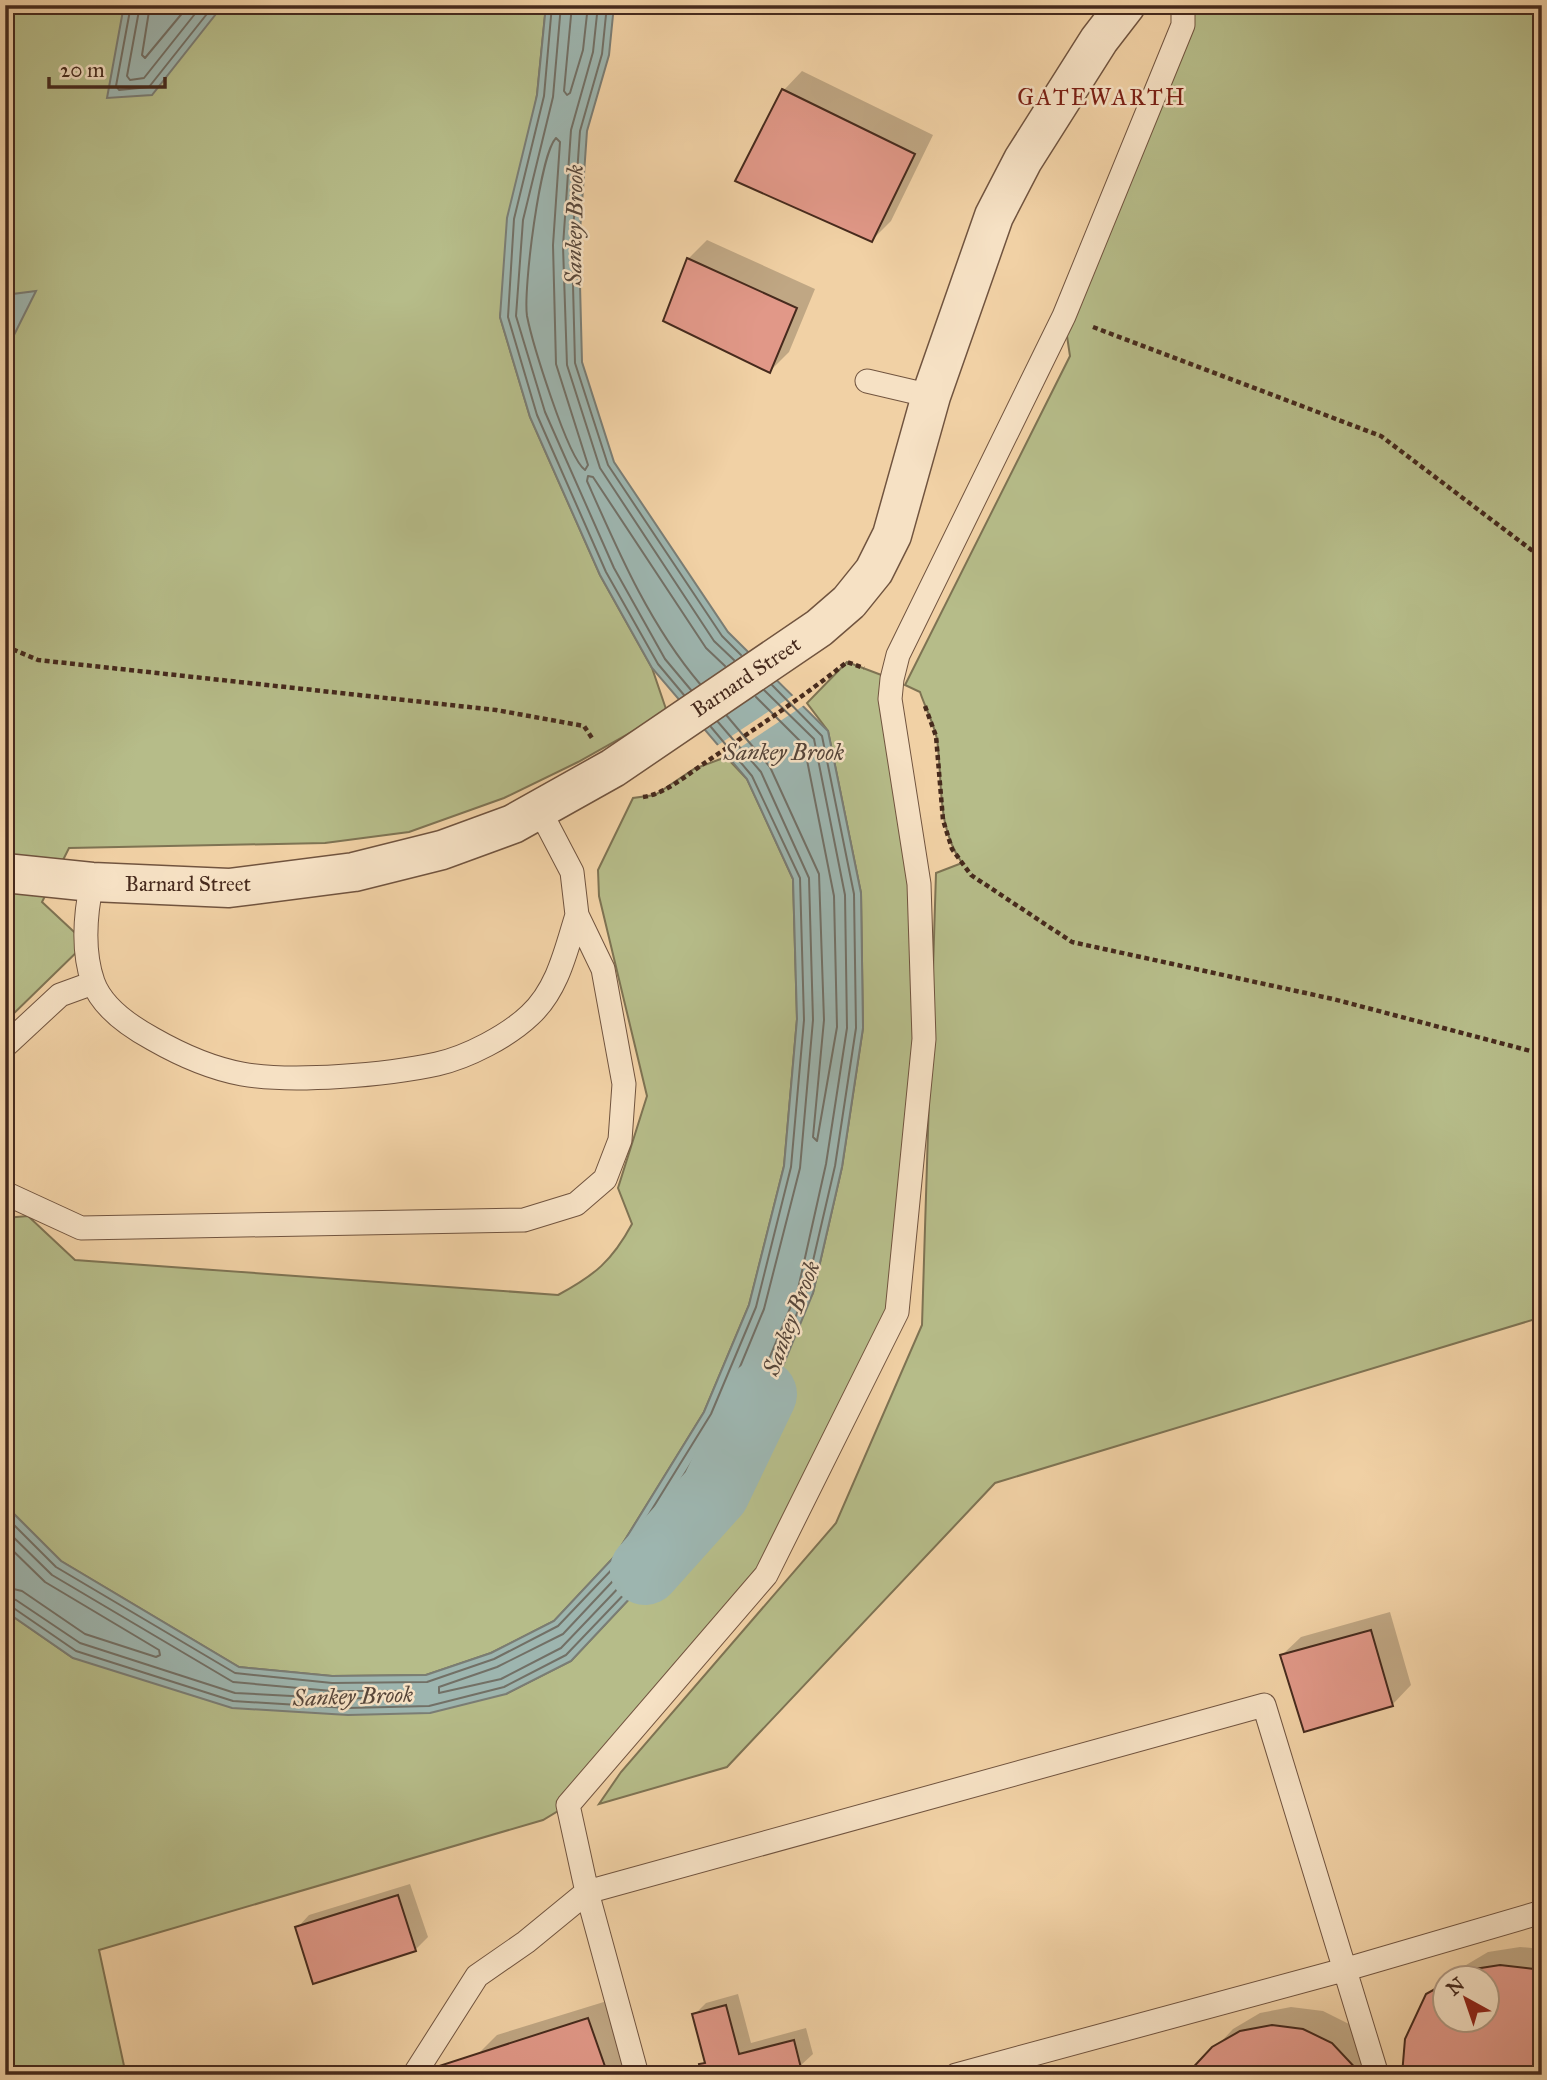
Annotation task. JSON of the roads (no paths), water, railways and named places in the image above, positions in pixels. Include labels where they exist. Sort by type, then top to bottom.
[{"type":"street","name":"Barnard Street","points":[[5,873],[92,882],[229,888],[354,872],[442,850],[513,824],[613,768],[819,628],[849,602],[874,571],[891,535],[931,396],[994,216],[1023,160],[1099,40],[1126,5]]},
{"type":"lane","points":[[637,2075],[587,1892],[568,1805],[766,1574],[897,1312],[924,1038],[919,884],[890,699],[891,679],[898,655],[1064,316],[1184,25],[1184,5]]},
{"type":"lane","points":[[867,381],[931,396]]},
{"type":"lane","points":[[5,1193],[81,1228],[524,1220],[576,1204],[605,1179],[620,1140],[624,1083],[603,969],[578,915],[572,872],[539,809]]},
{"type":"lane","points":[[92,882],[86,911],[86,943],[93,983],[112,1009],[136,1030],[186,1057],[243,1074],[330,1077],[439,1064],[489,1042],[530,1015],[556,982],[578,915]]},
{"type":"lane","points":[[5,1046],[60,995],[93,983]]},
{"type":"lane","points":[[415,2075],[477,1976],[526,1942],[587,1892],[1264,1705],[1347,1969],[1377,2075]]},
{"type":"lane","points":[[956,2075],[1347,1969],[1542,1912]]},
{"type":"water","points":[[124,5],[223,5],[152,95],[107,98]]},
{"type":"water","name":"Sankey Brook","points":[[546,5],[614,5],[609,55],[587,131],[579,246],[582,362],[614,462],[728,632],[828,731],[861,893],[863,1028],[842,1167],[813,1293],[764,1412],[679,1546],[571,1661],[506,1694],[430,1713],[348,1715],[232,1708],[73,1658],[5,1611],[5,1505],[61,1561],[239,1667],[332,1676],[426,1675],[491,1653],[554,1621],[615,1556],[704,1412],[749,1305],[784,1166],[797,1019],[793,879],[747,779],[652,668],[600,575],[530,417],[500,317],[507,218],[537,95]]},
{"type":"water","points":[[36,291],[5,353],[5,295]]},
{"type":"waterway","name":"Sankey Brook","points":[[645,1570],[715,1492],[762,1394]]},
{"type":"district","name":"GATEWARTH","points":[[1102,97]]}]
